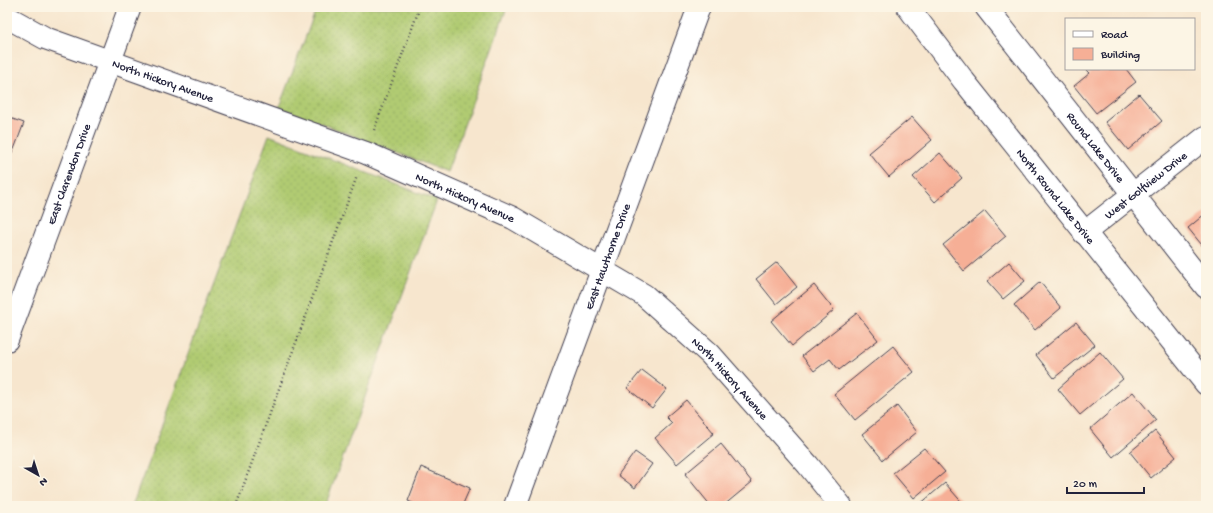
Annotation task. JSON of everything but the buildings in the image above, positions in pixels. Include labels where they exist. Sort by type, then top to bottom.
[{"type":"street","name":"East Clarendon Drive","points":[[7,340],[130,7]]},
{"type":"street","name":"East Hawthorne Drive","points":[[516,506],[699,7]]},
{"type":"street","name":"North Round Lake Drive","points":[[908,7],[964,81],[1084,233],[1206,384]]},
{"type":"street","name":"Round Lake Drive","points":[[986,7],[1206,287]]},
{"type":"street","name":"North Hickory Avenue","points":[[7,17],[45,38],[366,153],[513,218],[602,270],[644,295],[710,354],[808,465],[841,506]]},
{"type":"street","name":"West Golfview Drive","points":[[1084,233],[1206,137]]},
{"type":"path","points":[[373,133],[420,7]]},
{"type":"path","points":[[236,506],[358,174]]},
{"type":"green space","points":[[317,7],[507,7],[447,172],[279,107]]},
{"type":"green space","points":[[269,135],[437,200],[325,506],[132,506]]}]
